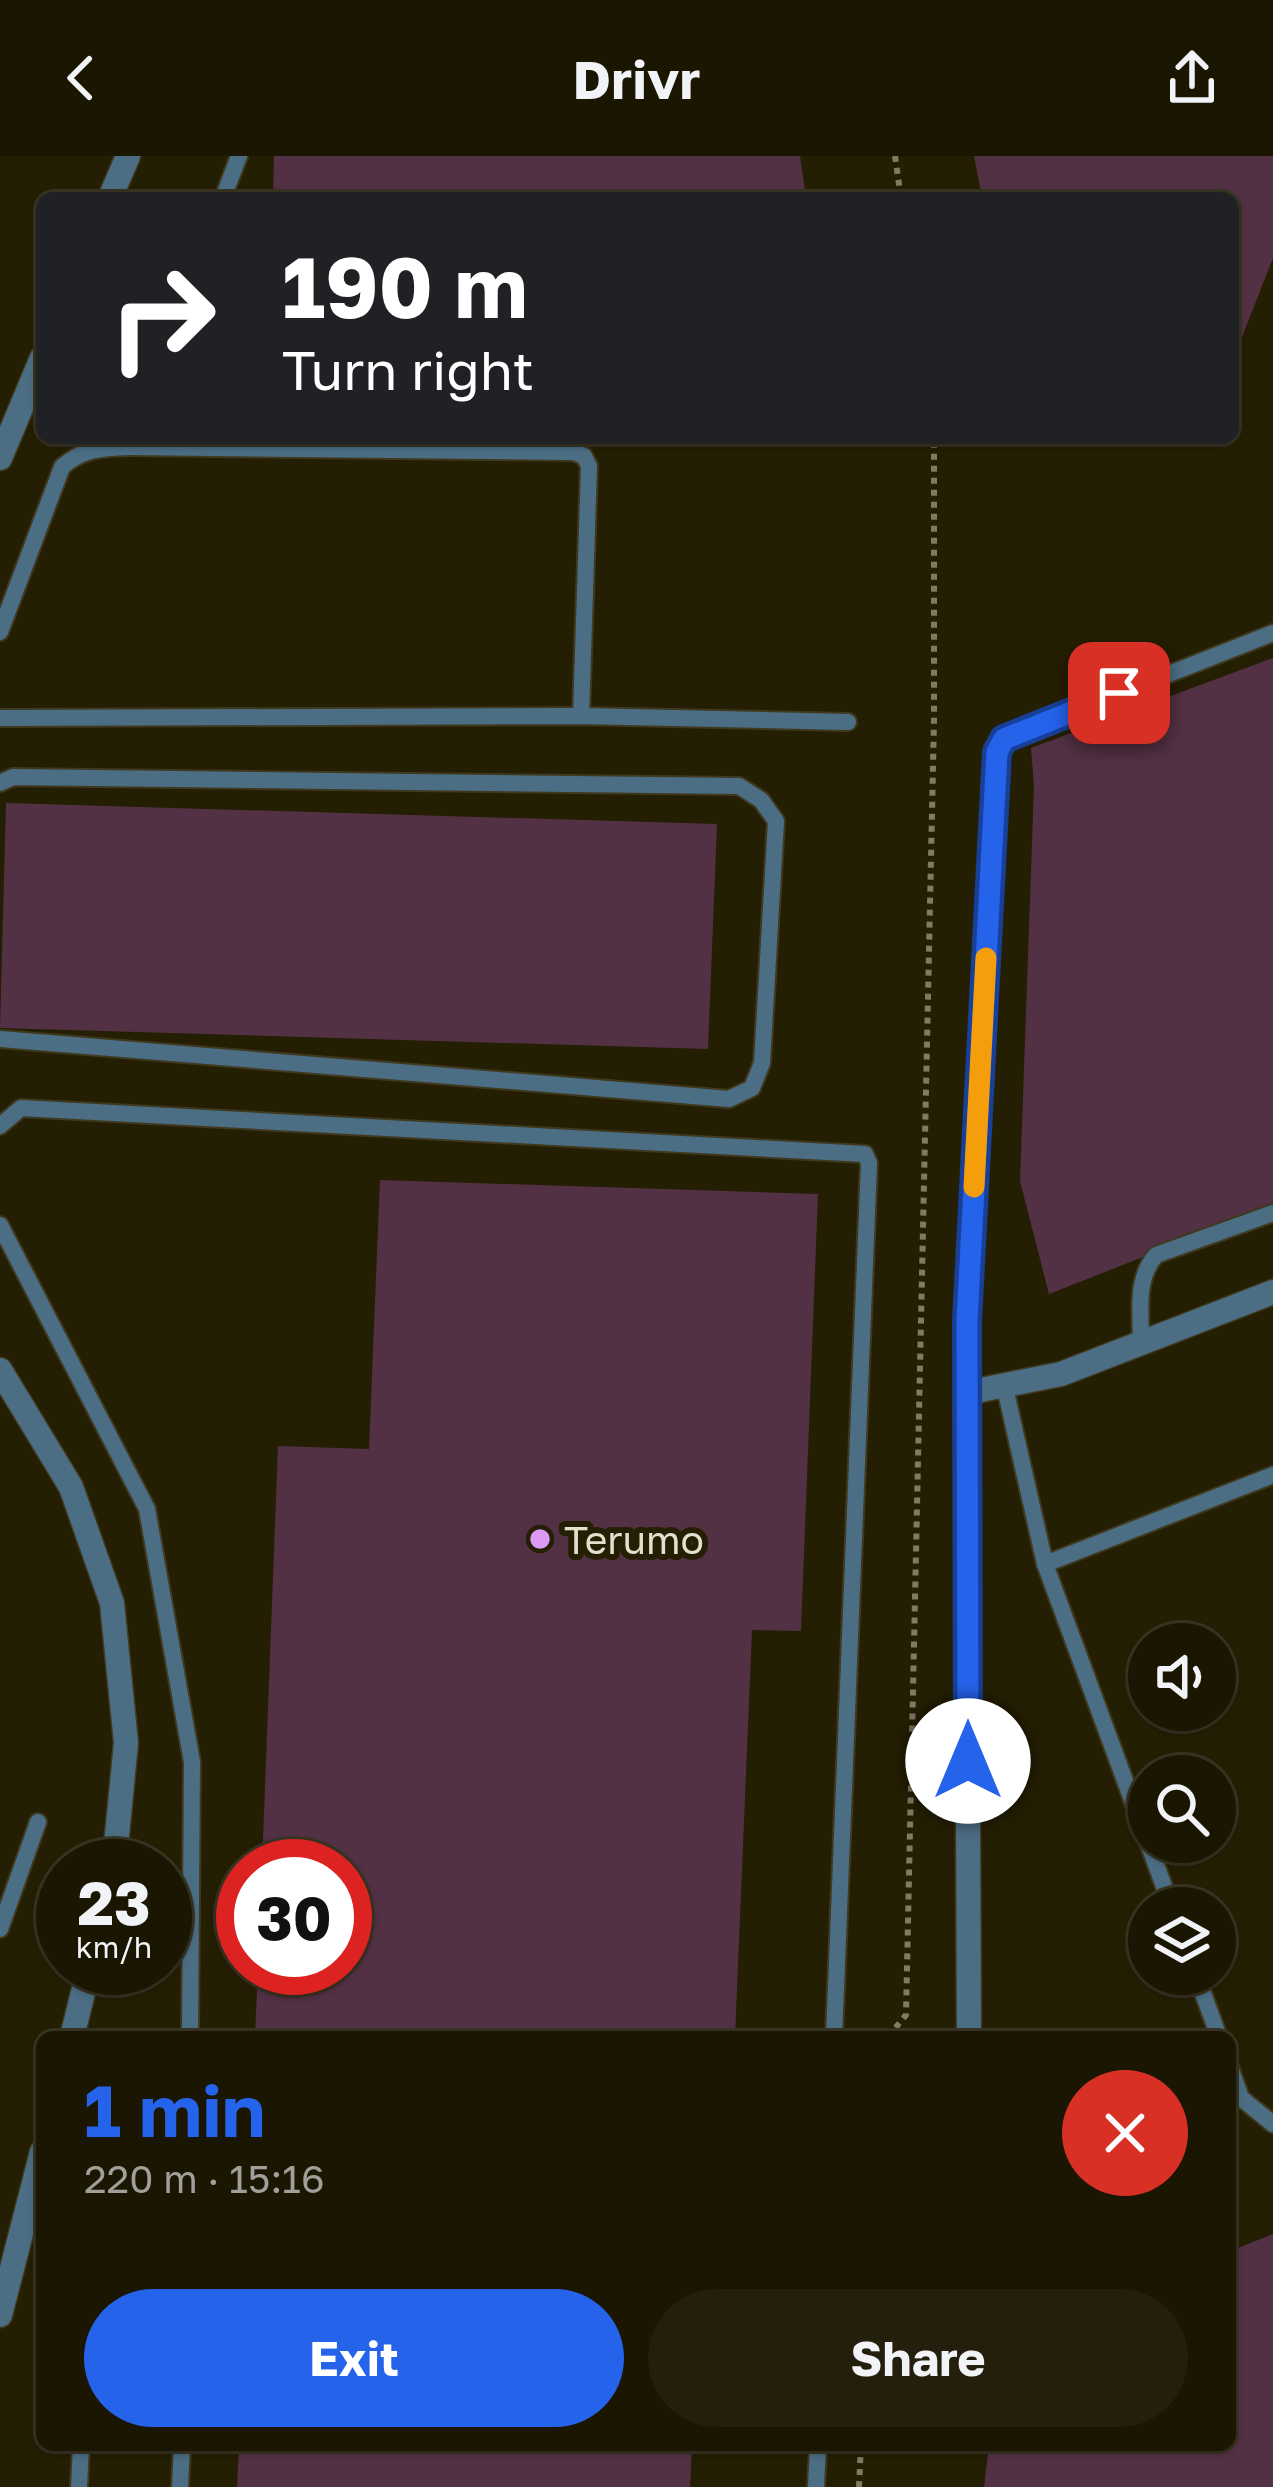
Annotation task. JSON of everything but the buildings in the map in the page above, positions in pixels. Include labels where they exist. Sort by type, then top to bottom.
[{"type":"street","points":[[113,192],[128,156]]},
{"type":"street","points":[[0,458],[36,386]]},
{"type":"street","points":[[970,2031],[966,1393],[1061,1374],[1273,1292]]},
{"type":"street","points":[[0,1370],[71,1487],[112,1603],[126,1743],[117,1839]]},
{"type":"street","points":[[73,2031],[82,1995]]},
{"type":"street","points":[[0,2314],[36,2175]]},
{"type":"lane","points":[[225,192],[239,156]]},
{"type":"lane","points":[[0,632],[62,467],[76,454],[132,447],[573,452],[584,456],[589,466],[581,716]]},
{"type":"lane","points":[[966,1393],[997,752],[1004,739],[1273,633]]},
{"type":"lane","points":[[0,718],[581,716],[848,722]]},
{"type":"lane","points":[[0,783],[13,777],[739,786],[761,800],[776,821],[762,1063],[752,1088],[729,1100],[0,1039]]},
{"type":"lane","points":[[0,1126],[21,1108],[865,1154],[869,1163],[834,2031]]},
{"type":"lane","points":[[1141,1343],[1142,1280],[1145,1267],[1156,1255],[1273,1213]]},
{"type":"lane","points":[[0,1225],[147,1509],[193,1762],[190,2031]]},
{"type":"lane","points":[[1005,1388],[1045,1564],[1164,1887]]},
{"type":"lane","points":[[1045,1564],[1273,1475]]},
{"type":"lane","points":[[0,1929],[38,1822]]},
{"type":"lane","points":[[1204,1995],[1217,2031]]},
{"type":"lane","points":[[1236,2083],[1241,2098],[1273,2124]]},
{"type":"lane","points":[[79,2487],[81,2451]]},
{"type":"lane","points":[[180,2487],[182,2451]]},
{"type":"lane","points":[[816,2487],[818,2451]]},
{"type":"path","points":[[895,156],[900,192]]},
{"type":"path","points":[[894,2031],[906,2015],[934,720],[934,444]]},
{"type":"path","points":[[859,2487],[861,2451]]},
{"type":"slow traffic","points":[[974,1187],[986,958]]},
{"type":"place","name":"Terumo","points":[[540,1539]]},
{"type":"route","points":[[968,1761],[967,1321],[997,752],[1004,739],[1119,693]]}]
